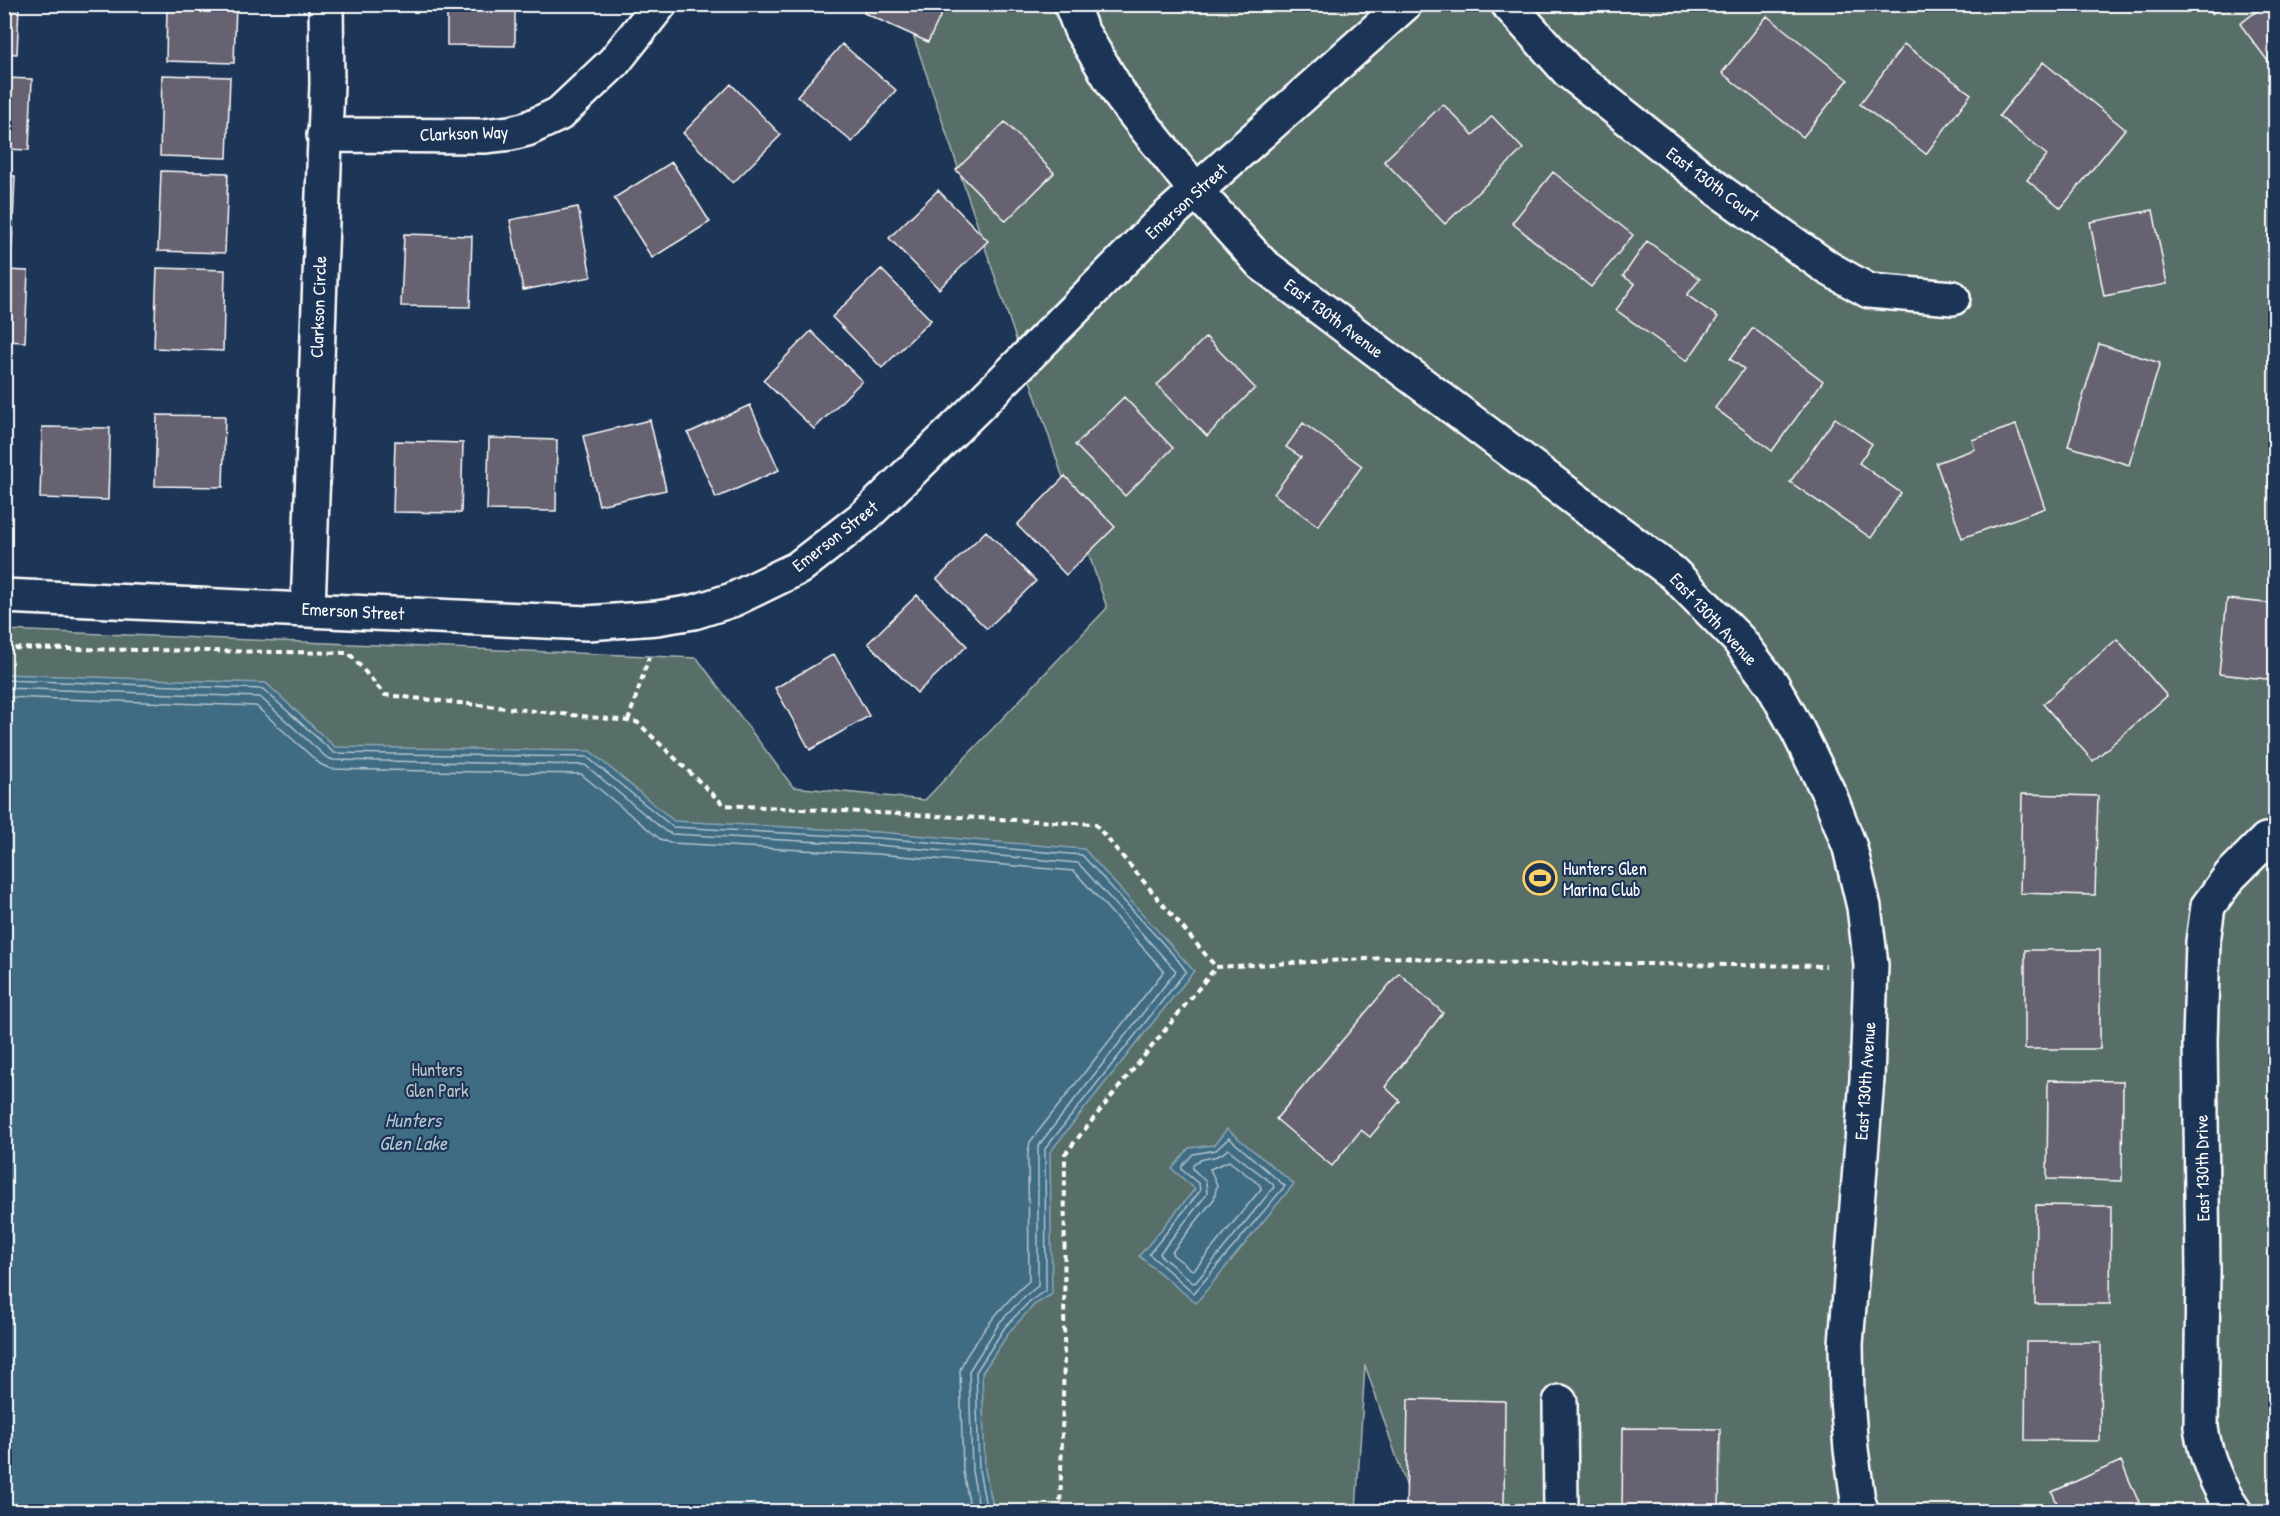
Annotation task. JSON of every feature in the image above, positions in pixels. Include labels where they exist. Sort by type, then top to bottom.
[{"type":"street","name":"Clarkson Circle","points":[[308,609],[327,84],[326,4]]},
{"type":"street","name":"Clarkson Way","points":[[324,135],[484,136],[527,129],[559,114],[614,62],[660,4]]},
{"type":"street","name":"East 130th Avenue","points":[[1071,4],[1081,30],[1122,98],[1196,191],[1262,264],[1673,573],[1738,639],[1772,684],[1798,731],[1830,796],[1850,848],[1864,907],[1871,965],[1867,1079],[1846,1344],[1851,1449],[1858,1501],[1862,1512]]},
{"type":"street","name":"Emerson Street","points":[[4,596],[587,623],[657,618],[694,612],[732,600],[798,568],[865,516],[1159,224],[1405,4]]},
{"type":"street","name":"East 130th Court","points":[[1508,4],[1568,71],[1721,192],[1828,268],[1869,291],[1953,297]]},
{"type":"street","name":"East 130th Drive","points":[[2235,1512],[2212,1467],[2201,1427],[2204,1272],[2200,1040],[2203,942],[2208,906],[2230,876],[2266,840]]},
{"type":"street","points":[[1560,1402],[1561,1512]]},
{"type":"path","points":[[628,721],[647,667],[657,618]]},
{"type":"path","points":[[4,648],[349,653],[385,694],[637,722],[724,805],[1095,824],[1216,967]]},
{"type":"path","points":[[1060,1512],[1064,1358],[1065,1154],[1216,967],[1404,957],[1447,962],[1826,966]]},
{"type":"green space","name":"Hunters Glen Park","points":[[903,5],[2275,5],[2275,1511],[1415,1511],[1365,1365],[1356,1511],[5,1512],[5,630],[697,658],[793,787],[925,800],[1107,608]]},
{"type":"water","name":"Hunters Glen Lake","points":[[5,674],[266,683],[335,747],[590,751],[674,821],[878,832],[1084,849],[1194,971],[1050,1152],[1052,1294],[1034,1305],[1010,1331],[982,1373],[985,1470],[994,1511],[5,1511]]},
{"type":"water","points":[[1227,1129],[1294,1184],[1196,1303],[1139,1256],[1195,1189],[1172,1169],[1189,1148],[1214,1145]]},
{"type":"building","points":[[4,4],[19,4],[17,54],[4,53]]},
{"type":"building","points":[[167,4],[236,4],[234,63],[166,61]]},
{"type":"building","points":[[447,4],[515,4],[515,46],[447,45]]},
{"type":"building","points":[[868,4],[946,4],[928,42],[864,13]]},
{"type":"building","points":[[2201,4],[2220,4],[2212,14]]},
{"type":"building","points":[[2266,4],[2276,4],[2276,72],[2240,24]]},
{"type":"building","points":[[1767,16],[1848,80],[1803,137],[1722,73]]},
{"type":"building","points":[[842,44],[896,90],[852,142],[797,96]]},
{"type":"building","points":[[1904,44],[1971,94],[1926,154],[1860,104]]},
{"type":"building","points":[[2043,62],[2125,129],[2061,208],[2027,180],[2047,155],[1999,116]]},
{"type":"building","points":[[162,75],[230,77],[227,158],[160,156]]},
{"type":"building","points":[[4,78],[32,79],[29,150],[4,149]]},
{"type":"building","points":[[731,84],[781,135],[733,183],[683,133]]},
{"type":"building","points":[[1443,104],[1473,135],[1492,116],[1523,149],[1445,224],[1384,161]]},
{"type":"building","points":[[1005,122],[1054,173],[1006,221],[956,170]]},
{"type":"building","points":[[672,162],[710,222],[652,258],[614,198]]},
{"type":"building","points":[[161,171],[228,173],[225,253],[158,251]]},
{"type":"building","points":[[1553,172],[1633,235],[1591,287],[1512,223]]},
{"type":"building","points":[[4,175],[15,176],[12,247],[4,247]]},
{"type":"building","points":[[938,190],[988,241],[939,289],[889,238]]},
{"type":"building","points":[[578,207],[591,277],[523,290],[510,220]]},
{"type":"building","points":[[2153,210],[2167,284],[2104,296],[2090,222]]},
{"type":"building","points":[[404,234],[472,236],[470,307],[401,306]]},
{"type":"building","points":[[1647,241],[1700,279],[1687,295],[1718,317],[1687,361],[1616,310],[1635,284],[1623,276]]},
{"type":"building","points":[[157,268],[225,270],[223,351],[154,348]]},
{"type":"building","points":[[881,269],[931,320],[882,368],[832,317]]},
{"type":"building","points":[[4,270],[28,271],[25,342],[4,341]]},
{"type":"building","points":[[1753,328],[1823,381],[1772,451],[1715,408],[1744,369],[1730,359]]},
{"type":"building","points":[[811,331],[862,381],[814,429],[763,380]]},
{"type":"building","points":[[1206,337],[1255,388],[1207,436],[1157,385]]},
{"type":"building","points":[[2099,344],[2160,363],[2129,465],[2068,446]]},
{"type":"building","points":[[1124,397],[1173,448],[1125,496],[1075,445]]},
{"type":"building","points":[[750,405],[779,470],[716,498],[688,433]]},
{"type":"building","points":[[157,415],[225,416],[223,487],[155,486]]},
{"type":"building","points":[[1835,418],[1872,444],[1859,463],[1901,493],[1871,538],[1790,482]]},
{"type":"building","points":[[650,420],[666,490],[599,505],[583,436]]},
{"type":"building","points":[[1303,423],[1362,466],[1318,526],[1274,494],[1301,457],[1286,447]]},
{"type":"building","points":[[2016,425],[2045,508],[1962,538],[1936,463],[1975,449],[1972,440]]},
{"type":"building","points":[[42,427],[110,428],[108,500],[40,498]]},
{"type":"building","points":[[489,438],[557,440],[556,511],[487,510]]},
{"type":"building","points":[[395,441],[463,443],[461,513],[393,512]]},
{"type":"building","points":[[1065,476],[1115,527],[1066,575],[1017,525]]},
{"type":"building","points":[[986,531],[1036,581],[987,629],[937,579]]},
{"type":"building","points":[[917,595],[967,646],[917,693],[868,643]]},
{"type":"building","points":[[2227,599],[2276,604],[2276,680],[2219,674]]},
{"type":"building","points":[[2117,639],[2167,696],[2093,761],[2043,704]]},
{"type":"building","points":[[834,654],[869,716],[810,750],[775,688]]},
{"type":"building","points":[[2022,794],[2098,796],[2095,895],[2020,893]]},
{"type":"building","points":[[2025,950],[2100,950],[2100,1049],[2025,1049]]},
{"type":"building","points":[[1399,973],[1443,1013],[1385,1087],[1400,1101],[1370,1137],[1361,1130],[1332,1166],[1276,1119]]},
{"type":"building","points":[[2048,1080],[2123,1081],[2122,1181],[2047,1179]]},
{"type":"building","points":[[2036,1205],[2111,1206],[2110,1304],[2035,1304]]},
{"type":"building","points":[[2026,1342],[2101,1342],[2100,1441],[2025,1440]]},
{"type":"building","points":[[1408,1399],[1505,1401],[1504,1512],[1406,1512]]},
{"type":"building","points":[[1623,1428],[1720,1429],[1719,1512],[1622,1512]]},
{"type":"building","points":[[2121,1461],[2143,1512],[2061,1512],[2052,1492]]},
{"type":"place","name":"Hunters Glen Marina Club","points":[[1540,878]]}]
